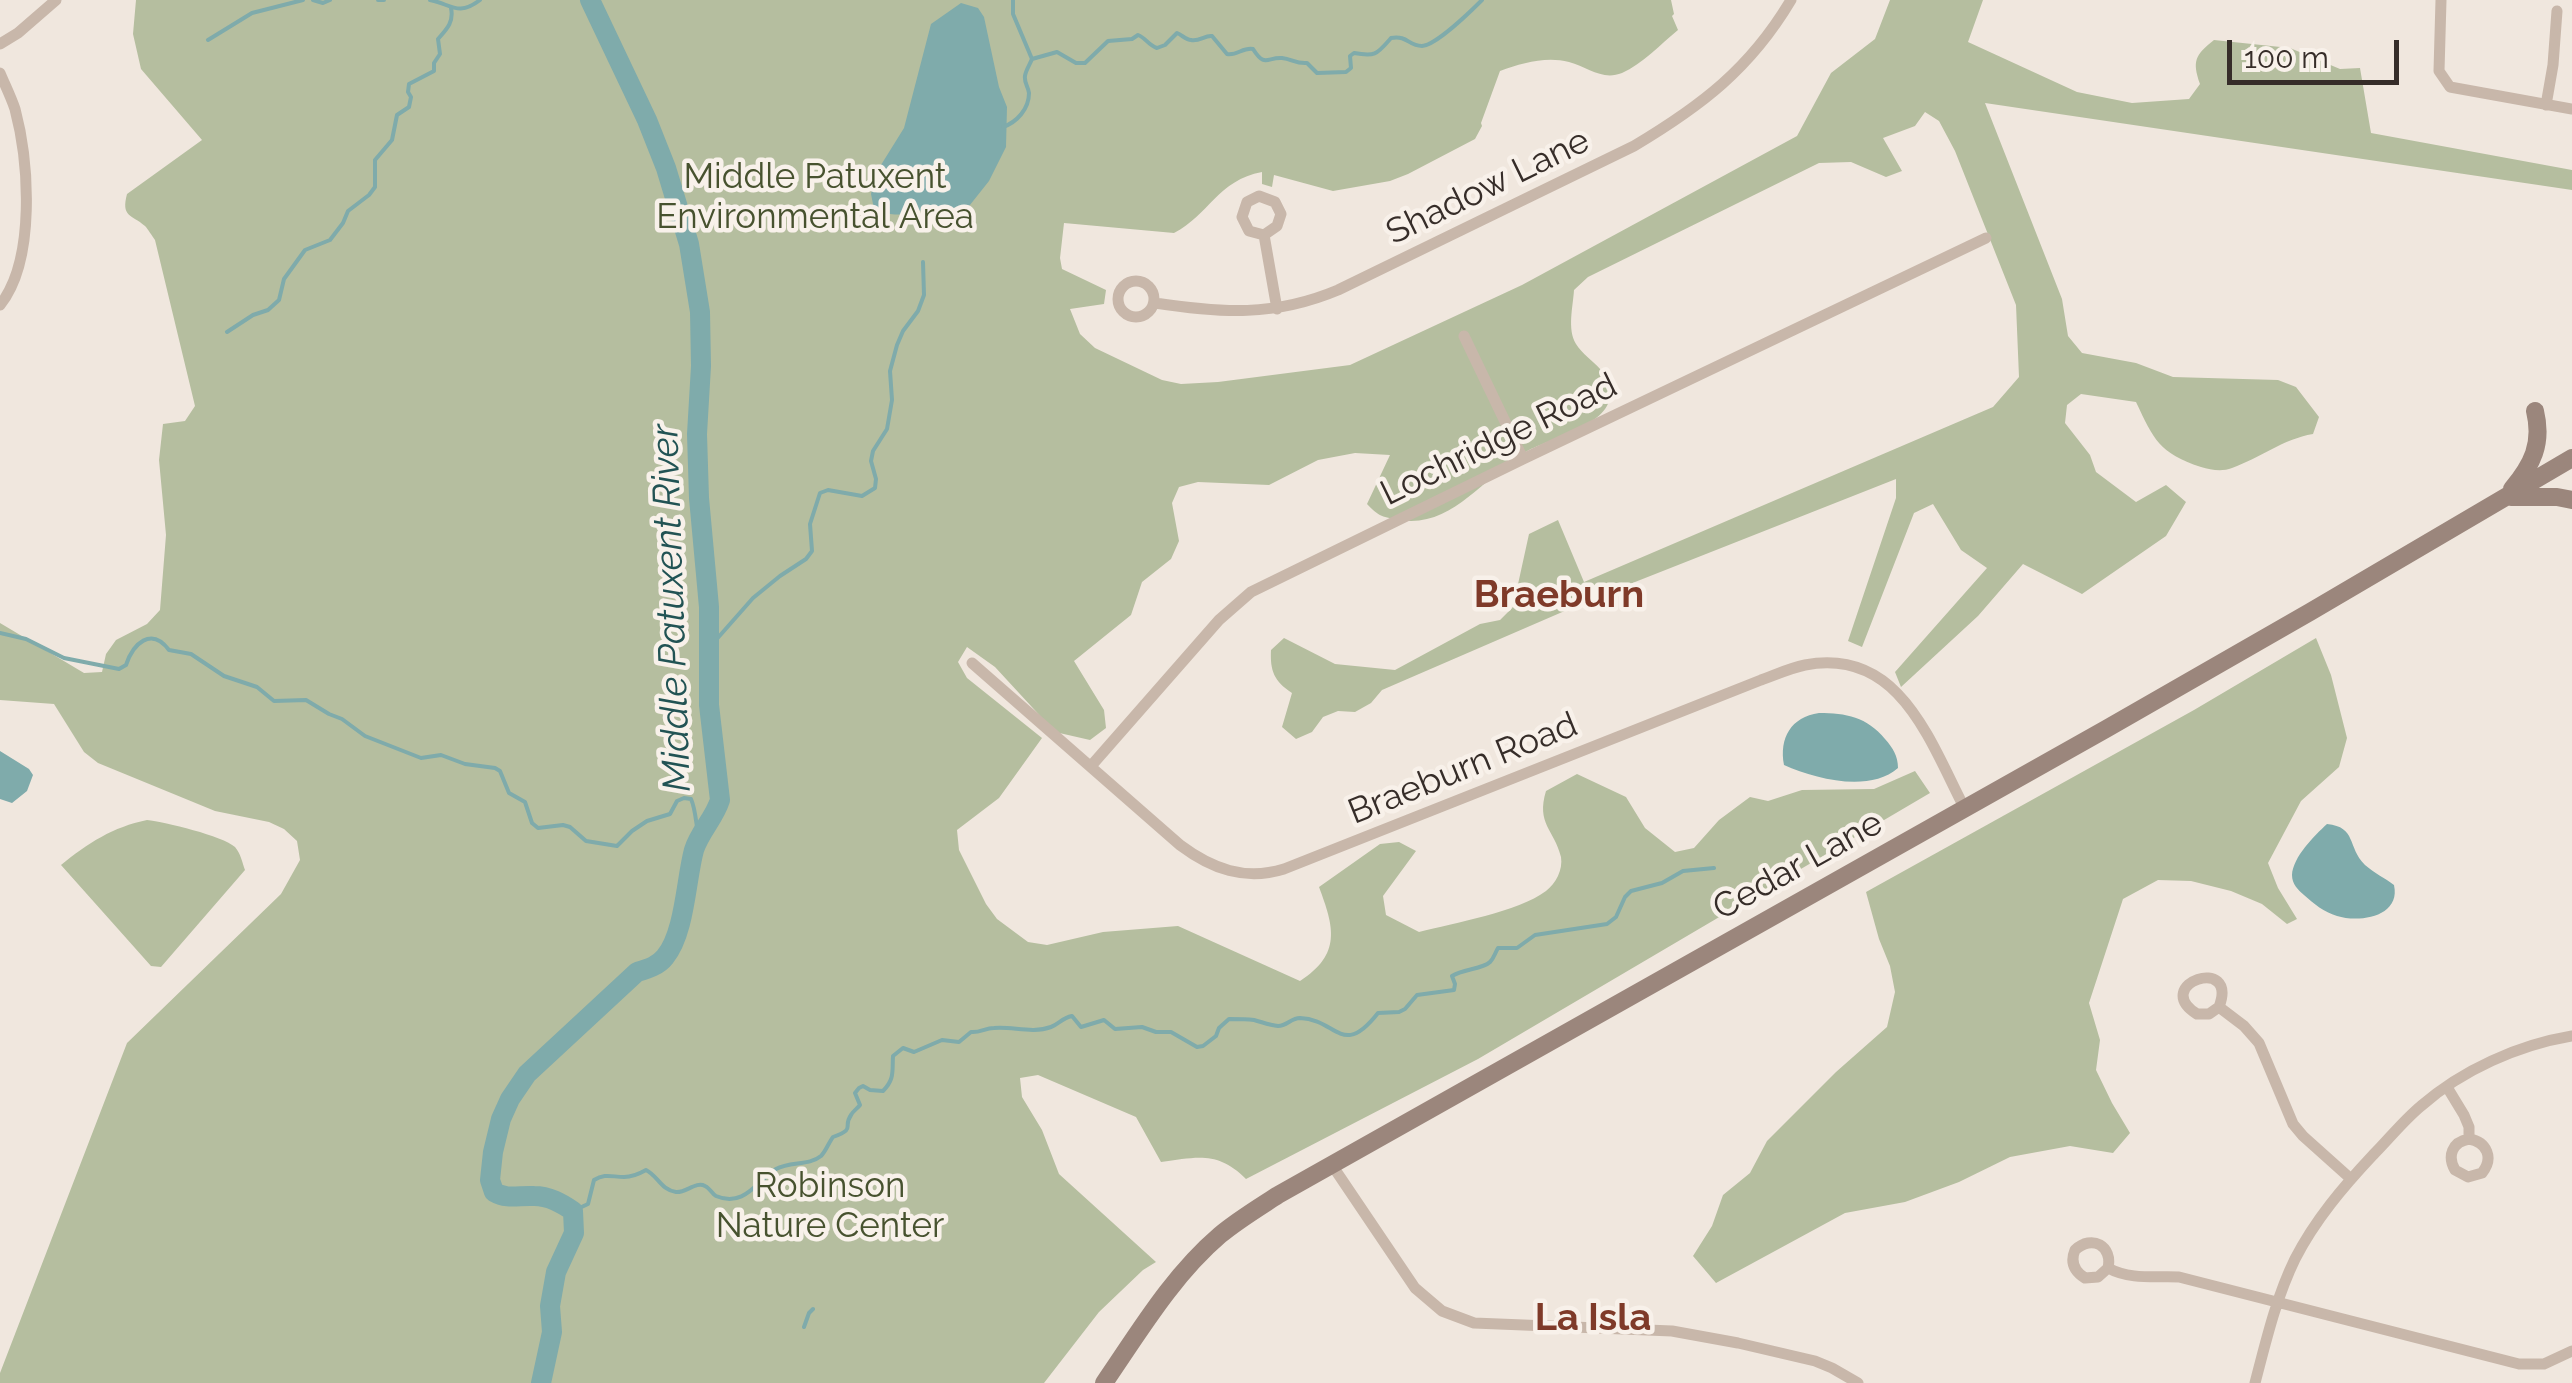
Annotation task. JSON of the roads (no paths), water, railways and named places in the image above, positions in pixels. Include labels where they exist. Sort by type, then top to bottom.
[{"type":"main road","points":[[2506,498],[2534,458],[2539,426],[2536,411]]},
{"type":"main road","name":"Cedar Lane","points":[[1104,1383],[1162,1300],[1203,1251],[1248,1214],[1965,809],[2572,458]]},
{"type":"main road","points":[[2506,498],[2542,496],[2572,500]]},
{"type":"street","points":[[0,44],[56,0]]},
{"type":"street","name":"Shadow Lane","points":[[1155,304],[1230,312],[1278,309],[1338,290],[1634,146],[1680,119],[1750,57],[1791,0]]},
{"type":"street","points":[[2441,0],[2438,64],[2446,83],[2457,90],[2572,109]]},
{"type":"street","points":[[2546,105],[2557,11]]},
{"type":"street","points":[[0,73],[14,104],[25,169],[22,254],[10,292],[0,305]]},
{"type":"street","points":[[1264,235],[1278,309]]},
{"type":"street","name":"Lochridge Road","points":[[1091,766],[1219,620],[1251,592],[1986,238]]},
{"type":"street","points":[[1464,336],[1523,459]]},
{"type":"street","name":"Braeburn Road","points":[[972,663],[1180,845],[1205,862],[1244,874],[1272,872],[1371,835],[1760,680],[1804,666],[1833,663],[1871,672],[1905,700],[1965,809]]},
{"type":"street","points":[[2219,1007],[2244,1026],[2265,1053],[2293,1124],[2351,1178]]},
{"type":"street","points":[[2255,1383],[2278,1302],[2306,1240],[2351,1178],[2410,1115],[2447,1087],[2527,1046],[2572,1036]]},
{"type":"street","points":[[2447,1087],[2469,1127],[2469,1139]]},
{"type":"street","points":[[1332,1165],[1416,1288],[1432,1305],[1456,1318],[1493,1326],[1640,1328],[1686,1333],[1789,1354],[1832,1368],[1858,1383]]},
{"type":"street","points":[[2108,1268],[2135,1277],[2179,1277],[2519,1364],[2544,1364],[2572,1351]]},
{"type":"water","points":[[961,3],[978,8],[984,17],[1007,107],[1006,147],[989,181],[962,215],[921,210],[898,215],[874,209],[871,194],[876,173],[904,128],[931,24]]},
{"type":"water","points":[[1819,713],[1847,715],[1871,726],[1893,749],[1898,768],[1886,776],[1858,782],[1826,779],[1784,765],[1783,746],[1789,730],[1801,719]]},
{"type":"water","points":[[0,751],[33,775],[27,791],[12,803],[0,799]]},
{"type":"water","points":[[2327,824],[2343,829],[2365,865],[2394,885],[2394,896],[2385,911],[2367,918],[2337,916],[2315,905],[2296,886],[2292,875],[2296,861]]},
{"type":"waterway","points":[[208,40],[252,13],[303,0]]},
{"type":"waterway","points":[[313,0],[330,0]]},
{"type":"waterway","points":[[378,0],[384,0]]},
{"type":"waterway","points":[[430,0],[460,9],[480,0]]},
{"type":"waterway","name":"Middle Patuxent River","points":[[541,1383],[552,1332],[550,1306],[556,1272],[574,1233],[573,1211],[545,1197],[509,1197],[494,1192],[490,1180],[501,1119],[527,1074],[637,972],[656,965],[672,947],[694,850],[720,800],[709,705],[709,607],[699,498],[700,312],[689,244],[647,120],[590,0]]},
{"type":"waterway","points":[[1003,127],[1013,122],[1027,104],[1025,76],[1032,59],[1013,14],[1013,0]]},
{"type":"waterway","points":[[1032,59],[1057,52],[1076,63],[1085,63],[1108,41],[1138,35],[1157,48],[1177,33],[1194,40],[1212,36],[1227,54],[1253,49],[1263,60],[1282,58],[1307,63],[1317,73],[1346,72],[1351,68],[1350,56],[1375,53],[1391,38],[1417,46],[1436,40],[1482,0]]},
{"type":"waterway","points":[[227,332],[279,300],[284,279],[305,250],[330,240],[348,211],[375,187],[375,160],[392,140],[397,115],[409,107],[409,84],[434,71],[440,54],[438,39],[451,21],[451,8]]},
{"type":"waterway","points":[[708,649],[753,598],[812,551],[810,524],[820,493],[828,490],[862,496],[875,488],[873,451],[887,429],[892,400],[890,371],[897,345],[924,295],[923,262]]},
{"type":"waterway","points":[[0,633],[26,639],[64,658],[119,669],[126,665],[138,645],[156,639],[169,650],[191,654],[224,676],[257,687],[274,701],[306,700],[365,736],[421,758],[441,755],[465,764],[495,768],[509,793],[525,802],[532,823],[538,828],[563,825],[586,841],[617,846],[647,821],[670,814],[677,801],[684,798],[693,803],[699,838]]},
{"type":"waterway","points":[[573,1211],[588,1204],[594,1180],[646,1170],[671,1191],[702,1185],[726,1199],[742,1196],[776,1169],[821,1156],[833,1137],[847,1130],[849,1119],[860,1105],[855,1093],[863,1086],[883,1091],[891,1079],[893,1056],[903,1048],[914,1052],[942,1040],[959,1042],[971,1032],[991,1028],[1044,1029],[1072,1016],[1081,1027],[1104,1020],[1115,1029],[1142,1027],[1171,1032],[1197,1047],[1216,1036],[1229,1019],[1278,1026],[1300,1018],[1347,1035],[1366,1026],[1378,1013],[1405,1009],[1417,995],[1454,990],[1452,976],[1487,964],[1498,948],[1517,948],[1535,935],[1607,924],[1616,917],[1631,891],[1662,883],[1683,871],[1714,868]]},
{"type":"waterway","points":[[804,1327],[813,1309]]},
{"type":"district","name":"Braeburn","points":[[1559,596]]},
{"type":"district","name":"La Isla","points":[[1593,1319]]},
{"type":"park label","name":"Middle Patuxent Environmental Area","points":[[815,197]]},
{"type":"park label","name":"Robinson Nature Center","points":[[830,1206]]}]
